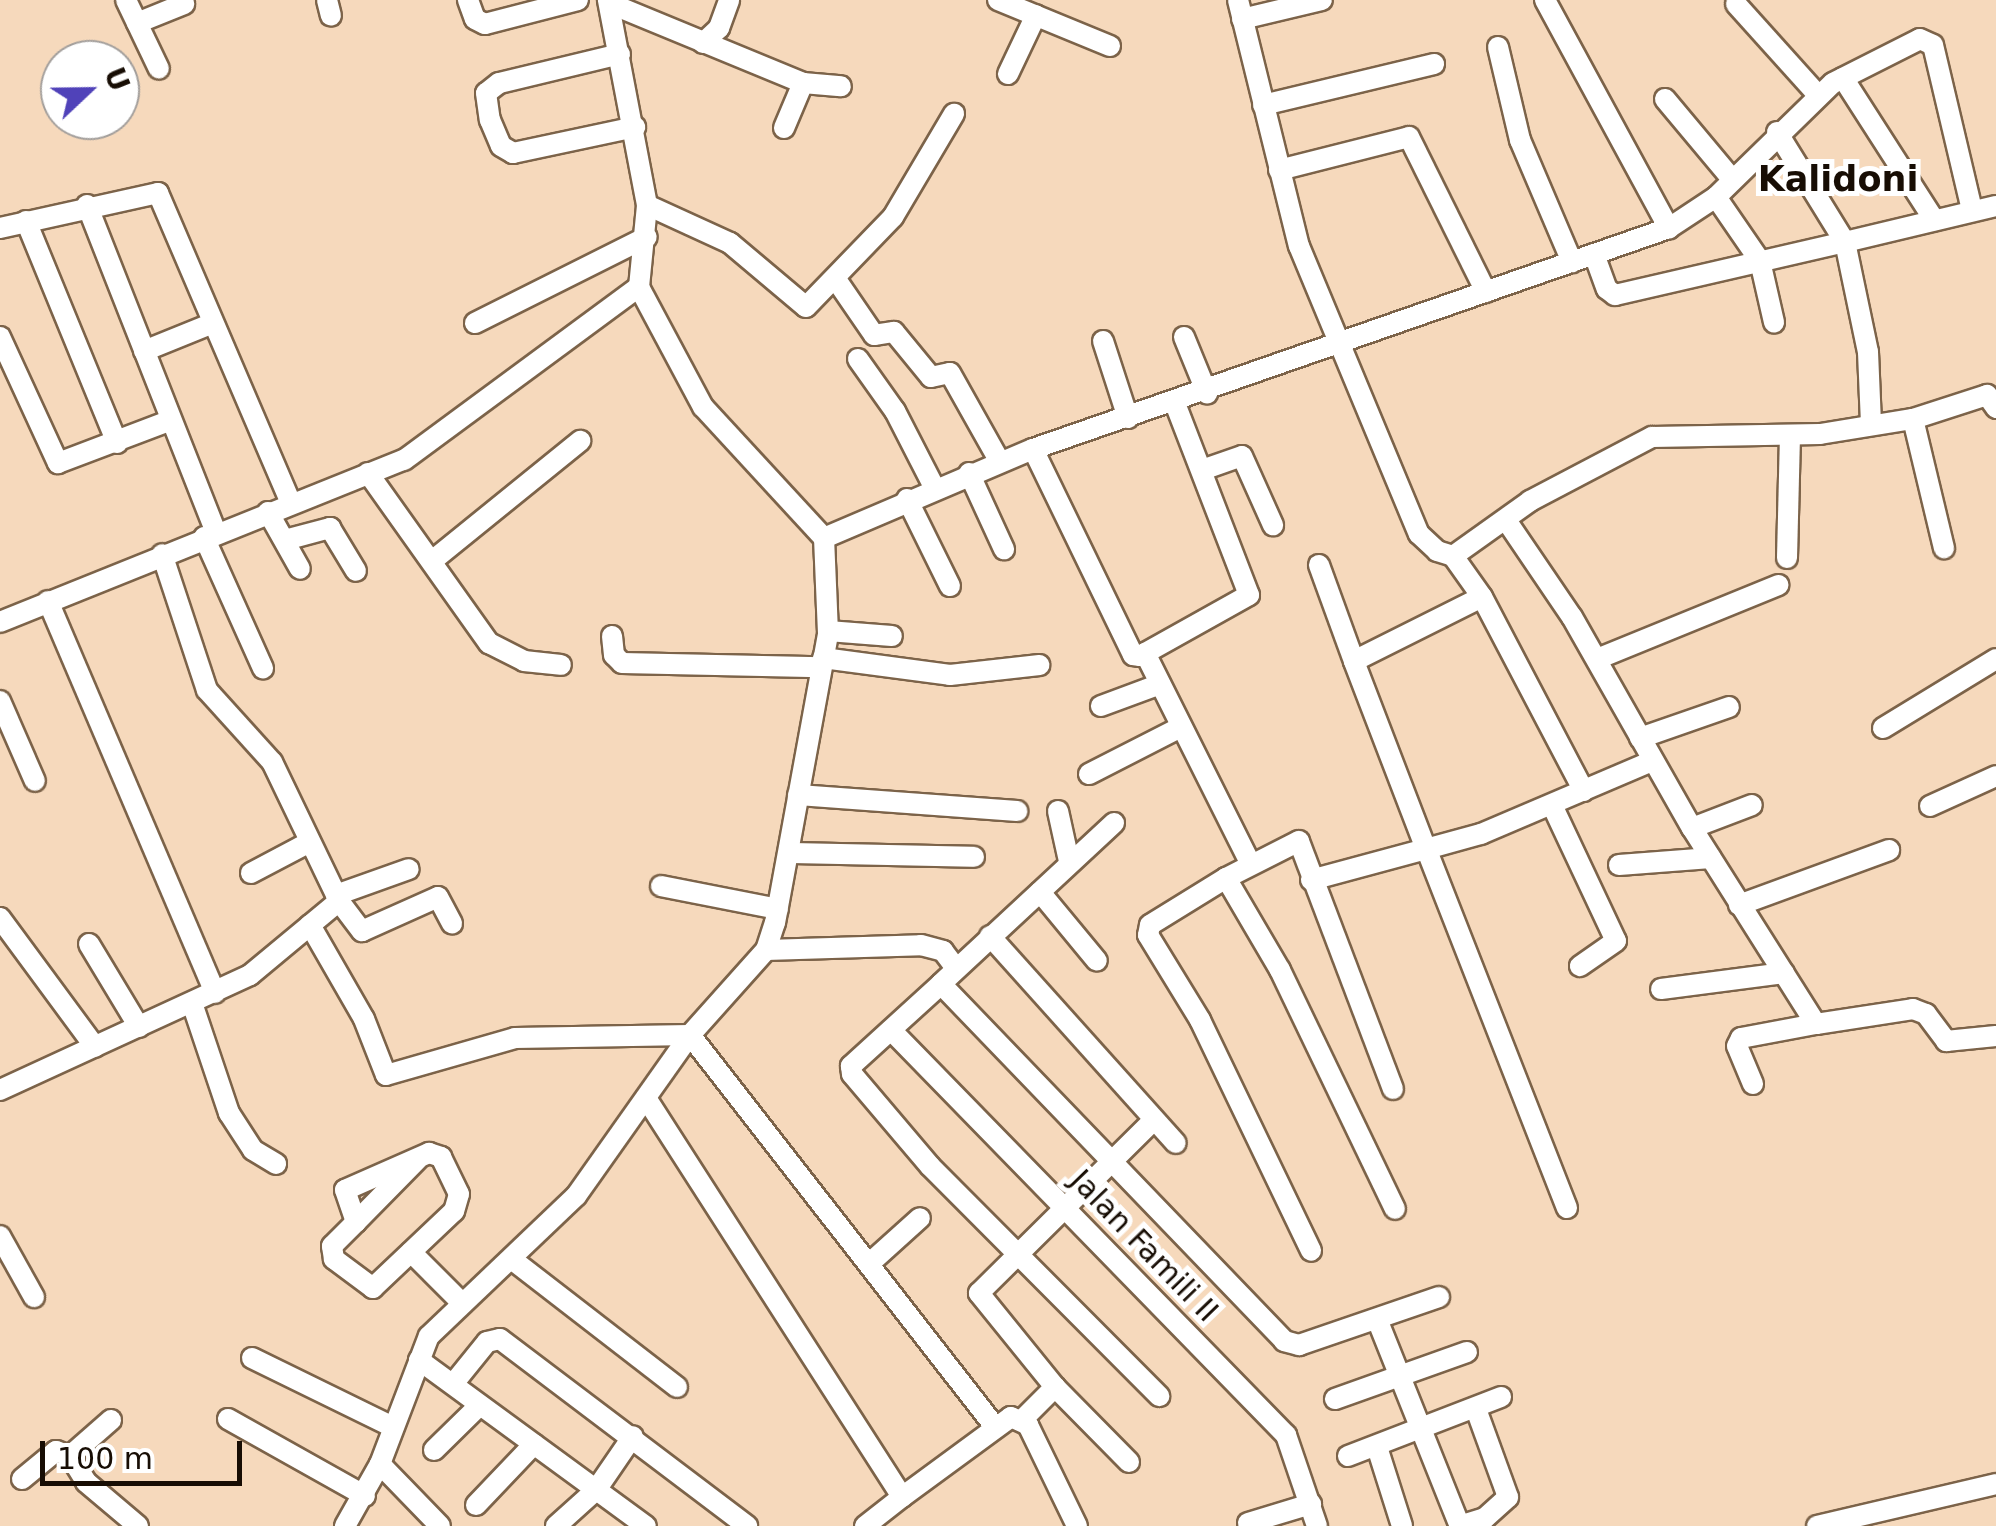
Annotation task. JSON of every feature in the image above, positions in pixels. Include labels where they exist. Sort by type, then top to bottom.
[{"type":"street","points":[[126,0],[159,69]]},
{"type":"street","points":[[468,0],[474,20],[485,24],[578,0]]},
{"type":"street","points":[[703,42],[719,28],[729,0]]},
{"type":"street","points":[[998,0],[1110,46]]},
{"type":"street","points":[[1322,0],[1240,10],[1299,246],[1420,534],[1428,546],[1453,556],[1482,597],[1584,792]]},
{"type":"street","points":[[1545,0],[1669,228]]},
{"type":"street","points":[[608,2],[803,83],[842,86]]},
{"type":"street","points":[[345,1526],[380,1464],[429,1336],[461,1302],[514,1261],[576,1196],[690,1035],[766,950],[790,853],[828,631],[824,538],[703,406],[639,287],[647,237],[647,205],[608,2]]},
{"type":"street","points":[[137,23],[184,4]]},
{"type":"street","points":[[1736,4],[1818,95]]},
{"type":"street","points":[[1008,74],[1036,15]]},
{"type":"street","points":[[824,538],[934,487],[1034,449],[1207,393],[1669,228],[1716,198],[1731,178],[1818,95],[1843,78],[1928,38],[1972,210]]},
{"type":"street","points":[[1498,48],[1520,140],[1572,262]]},
{"type":"street","points":[[620,54],[499,84],[486,94],[490,120],[501,146],[513,153],[635,127]]},
{"type":"street","points":[[1262,106],[1434,64]]},
{"type":"street","points":[[1843,78],[1934,220]]},
{"type":"street","points":[[784,128],[803,83]]},
{"type":"street","points":[[1665,99],[1731,178]]},
{"type":"street","points":[[647,205],[730,243],[802,306],[894,217],[954,114]]},
{"type":"street","points":[[1777,132],[1845,242],[1868,352],[1871,425]]},
{"type":"street","points":[[1280,170],[1409,136],[1486,292]]},
{"type":"street","points":[[0,228],[87,205],[158,193],[291,504]]},
{"type":"street","points":[[1716,198],[1760,261],[1774,322]]},
{"type":"street","points":[[87,205],[263,668]]},
{"type":"street","points":[[1594,254],[1613,294],[1996,206]]},
{"type":"street","points":[[26,220],[116,443]]},
{"type":"street","points":[[475,323],[647,237]]},
{"type":"street","points":[[835,278],[874,334],[898,335],[931,377],[950,373],[1000,462]]},
{"type":"street","points":[[1,619],[419,452],[639,287]]},
{"type":"street","points":[[144,351],[213,323]]},
{"type":"street","points":[[0,337],[56,462],[66,464],[171,420]]},
{"type":"street","points":[[1184,337],[1207,393]]},
{"type":"street","points":[[1102,341],[1128,418]]},
{"type":"street","points":[[858,359],[895,411],[934,487]]},
{"type":"street","points":[[1453,556],[1556,485],[1652,437],[1790,437],[1913,419],[1993,398]]},
{"type":"street","points":[[1034,449],[1132,655],[1145,653],[1249,595],[1175,403]]},
{"type":"street","points":[[1913,419],[1944,548]]},
{"type":"street","points":[[1787,558],[1790,437]]},
{"type":"street","points":[[432,561],[580,441]]},
{"type":"street","points":[[1202,470],[1242,456],[1273,525]]},
{"type":"street","points":[[368,473],[489,644],[524,661],[561,665]]},
{"type":"street","points":[[969,473],[1004,549]]},
{"type":"street","points":[[907,499],[950,586]]},
{"type":"street","points":[[268,512],[300,569]]},
{"type":"street","points":[[1506,520],[1596,659],[1692,828],[1816,1024]]},
{"type":"street","points":[[284,540],[330,528],[356,571]]},
{"type":"street","points":[[162,554],[207,690],[272,762],[337,898],[362,930],[438,897],[452,922]]},
{"type":"street","points":[[1319,565],[1567,1208]]},
{"type":"street","points":[[1596,659],[1778,586]]},
{"type":"street","points":[[1354,660],[1482,597]]},
{"type":"street","points":[[48,601],[215,993]]},
{"type":"street","points":[[828,631],[892,636]]},
{"type":"street","points":[[612,636],[614,656],[622,662],[822,662],[950,675],[1040,665]]},
{"type":"street","points":[[1145,653],[1250,863]]},
{"type":"street","points":[[1884,728],[1996,659]]},
{"type":"street","points":[[1102,706],[1160,684]]},
{"type":"street","points":[[0,701],[36,781]]},
{"type":"street","points":[[1640,738],[1729,707]]},
{"type":"street","points":[[1089,774],[1181,727]]},
{"type":"street","points":[[1310,880],[1426,849],[1552,805],[1652,761]]},
{"type":"street","points":[[1930,806],[1996,776]]},
{"type":"street","points":[[798,795],[1017,812]]},
{"type":"street","points":[[1552,805],[1616,941],[1580,966]]},
{"type":"street","points":[[1692,828],[1752,805]]},
{"type":"street","points":[[1058,811],[1069,861]]},
{"type":"street","points":[[1114,823],[851,1066],[852,1074],[1018,1256],[1159,1396]]},
{"type":"street","points":[[1311,1251],[1200,1020],[1148,935],[1150,925],[1250,863],[1299,841],[1310,880],[1393,1088]]},
{"type":"street","points":[[252,873],[308,843]]},
{"type":"street","points":[[1739,905],[1888,850]]},
{"type":"street","points":[[790,853],[974,857]]},
{"type":"street","points":[[1619,866],[1711,858]]},
{"type":"street","points":[[0,1090],[215,993],[265,966],[337,898],[410,869]]},
{"type":"street","points":[[1226,878],[1280,970],[1396,1209]]},
{"type":"street","points":[[661,886],[778,909]]},
{"type":"street","points":[[1040,892],[1097,961]]},
{"type":"street","points":[[0,918],[95,1047]]},
{"type":"street","points":[[310,925],[364,1019],[386,1075],[515,1038],[690,1035]]},
{"type":"street","points":[[990,936],[1176,1143]]},
{"type":"street","points":[[89,944],[139,1027]]},
{"type":"street","points":[[766,950],[921,945],[943,951],[956,968]]},
{"type":"street","points":[[1661,989],[1784,974]]},
{"type":"street","points":[[941,984],[1284,1341],[1300,1345],[1439,1298]]},
{"type":"street","points":[[192,1004],[229,1113],[253,1150],[276,1164]]},
{"type":"street","points":[[1753,1084],[1737,1046],[1741,1038],[1913,1009],[1926,1014],[1946,1041],[1996,1036]]},
{"type":"street","name":"Jalan Famili II","points":[[890,1030],[1286,1435],[1318,1526]]},
{"type":"street","points":[[690,1035],[995,1426]]},
{"type":"street","points":[[646,1098],[902,1497]]},
{"type":"street","points":[[1129,1462],[1054,1387],[979,1298],[1065,1205],[1154,1120]]},
{"type":"street","points":[[356,1222],[345,1190],[418,1159],[441,1157],[459,1204],[380,1286],[367,1286],[331,1253],[418,1159]]},
{"type":"street","points":[[870,1263],[920,1218]]},
{"type":"street","points":[[0,1236],[34,1298]]},
{"type":"street","points":[[411,1252],[461,1302]]},
{"type":"street","points":[[514,1261],[677,1386]]},
{"type":"street","points":[[1377,1319],[1459,1526],[1486,1522],[1505,1503],[1507,1492],[1476,1409]]},
{"type":"street","points":[[453,1384],[488,1342],[500,1339],[633,1436],[746,1526]]},
{"type":"street","points":[[1335,1399],[1467,1352]]},
{"type":"street","points":[[252,1358],[393,1427]]},
{"type":"street","points":[[419,1360],[643,1525]]},
{"type":"street","points":[[1022,1420],[1054,1387]]},
{"type":"street","points":[[1348,1456],[1424,1430],[1501,1397]]},
{"type":"street","points":[[434,1450],[480,1405]]},
{"type":"street","points":[[865,1526],[1012,1417],[1022,1420],[1077,1526]]},
{"type":"street","points":[[228,1419],[365,1496]]},
{"type":"street","points":[[70,1456],[111,1420]]},
{"type":"street","points":[[556,1526],[596,1490],[633,1436]]},
{"type":"street","points":[[476,1505],[534,1444]]},
{"type":"street","points":[[1378,1447],[1402,1526]]},
{"type":"street","points":[[22,1479],[56,1451],[70,1456],[86,1482],[138,1526]]},
{"type":"street","points":[[380,1464],[440,1526]]},
{"type":"street","points":[[1817,1526],[1885,1518],[1996,1484]]},
{"type":"street","points":[[1248,1523],[1311,1504]]},
{"type":"district","name":"Kalidoni","points":[[1838,179]]}]
